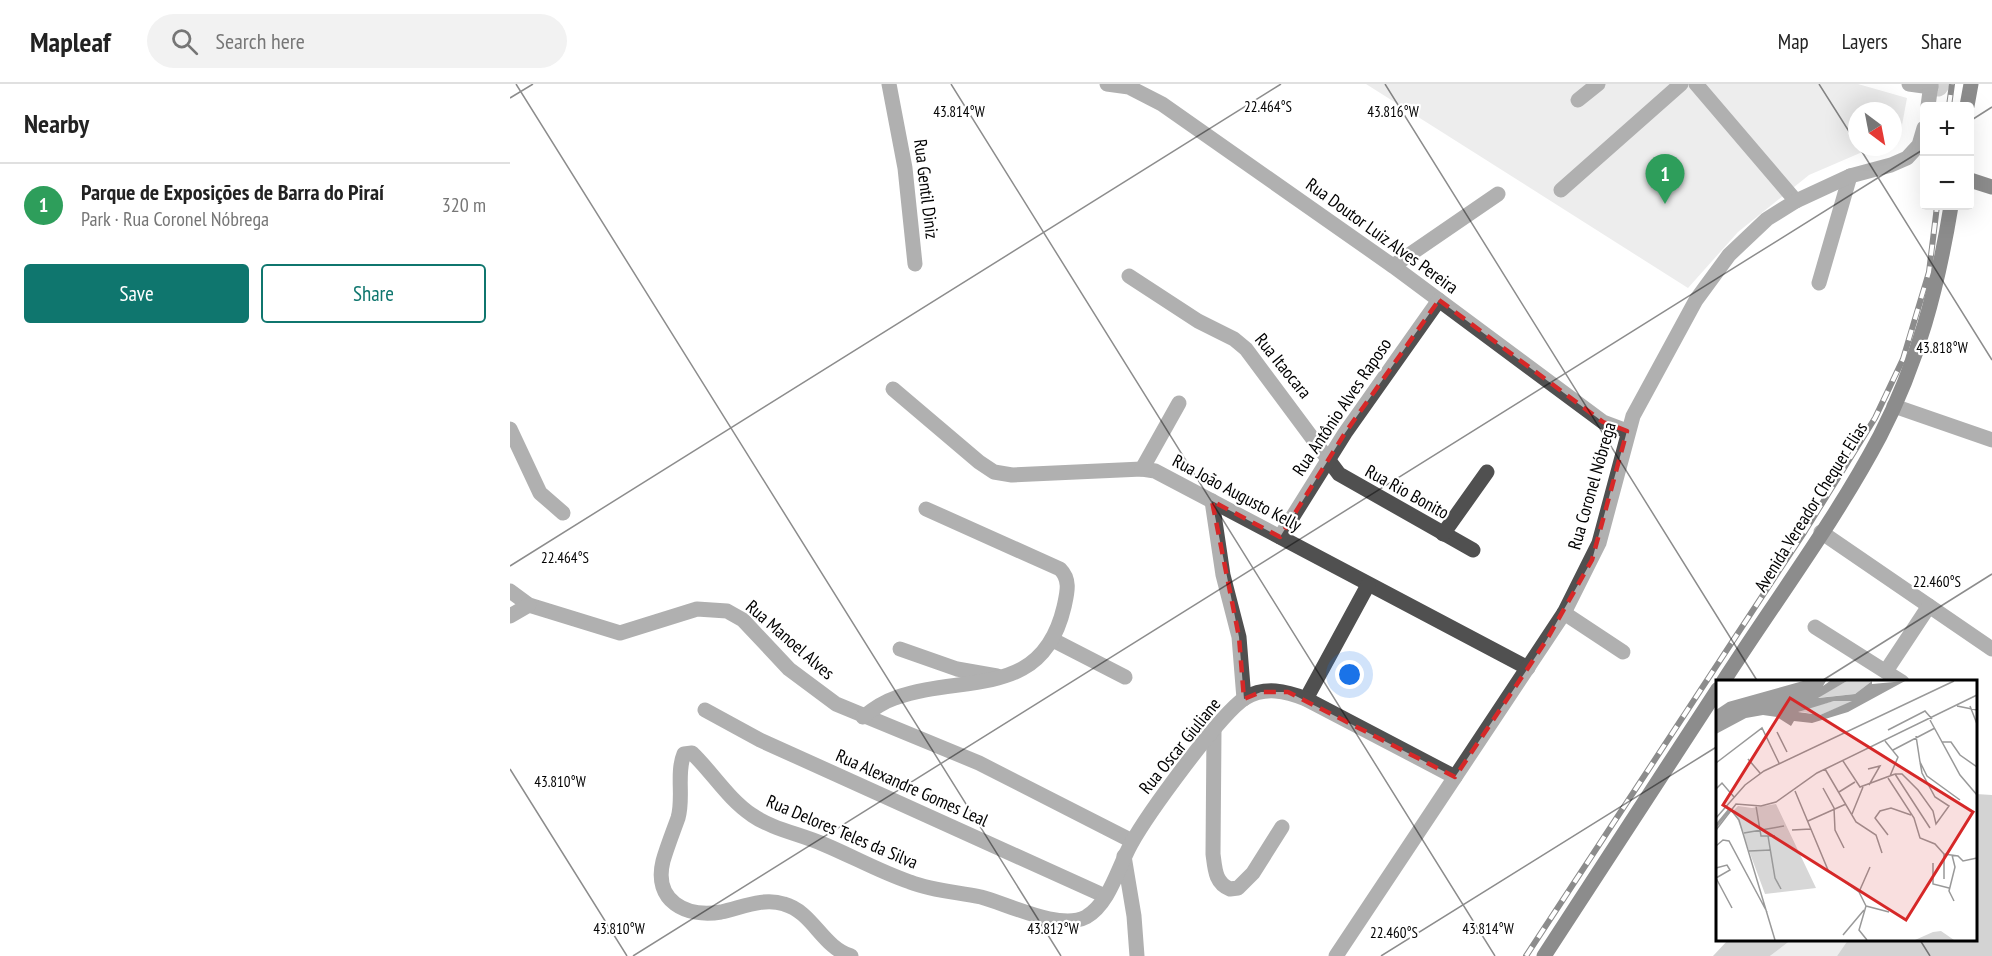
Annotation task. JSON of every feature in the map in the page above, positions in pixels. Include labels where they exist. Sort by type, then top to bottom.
[{"type":"main road","points":[[1968,102],[1971,84]]},
{"type":"main road","points":[[1974,181],[1992,187]]},
{"type":"main road","name":"Avenida Vereador Chequer Elias","points":[[1724,680],[1864,465],[1894,406],[1923,336],[1935,292],[1950,210]]},
{"type":"main road","points":[[1544,956],[1716,692]]},
{"type":"street","name":"Rua Gentil Diniz","points":[[889,84],[905,168],[915,264]]},
{"type":"street","name":"Rua Doutor Luiz Alves Pereira","points":[[1107,84],[1129,87],[1162,104],[1393,266],[1603,422],[1627,430]]},
{"type":"street","points":[[1578,100],[1598,84]]},
{"type":"street","points":[[1561,190],[1681,84]]},
{"type":"street","points":[[1696,84],[1796,201]]},
{"type":"street","points":[[1910,84],[1931,86],[1929,102]]},
{"type":"street","name":"Rua Coronel Nóbrega","points":[[1336,956],[1564,613],[1599,543],[1619,476],[1627,430],[1696,300],[1746,236],[1767,219],[1796,201],[1850,176],[1892,165],[1907,158],[1920,142]]},
{"type":"street","points":[[1819,283],[1850,176]]},
{"type":"street","points":[[1393,266],[1498,194]]},
{"type":"street","name":"Rua Itaocara","points":[[1129,276],[1198,321],[1234,339],[1246,350],[1303,423],[1328,461]]},
{"type":"street","name":"Rua Antônio Alves Raposo","points":[[1280,537],[1328,461],[1439,300]]},
{"type":"street","name":"Rua João Augusto Kelly","points":[[893,389],[994,472],[1012,475],[1142,469],[1165,475],[1368,585],[1528,668]]},
{"type":"street","points":[[1142,469],[1179,403]]},
{"type":"street","points":[[1894,406],[1992,440]]},
{"type":"street","points":[[510,429],[540,493],[564,513]]},
{"type":"street","name":"Rua Rio Bonito","points":[[1328,461],[1348,481],[1473,550]]},
{"type":"street","points":[[1443,534],[1487,472]]},
{"type":"street","points":[[1212,501],[1223,575],[1239,637],[1244,699]]},
{"type":"street","points":[[863,717],[878,706],[905,695],[1006,678],[1028,666],[1053,640],[1064,607],[1068,585],[1066,574],[1046,562],[926,510]]},
{"type":"street","points":[[1821,532],[1992,649]]},
{"type":"street","points":[[1306,699],[1368,585]]},
{"type":"street","name":"Rua Manoel Alves","points":[[510,591],[529,605],[620,633],[697,609],[727,611],[743,620],[778,659],[801,679],[836,704],[979,763],[1132,841]]},
{"type":"street","points":[[510,616],[529,605]]},
{"type":"street","points":[[1886,671],[1929,606]]},
{"type":"street","points":[[1564,613],[1623,652]]},
{"type":"street","points":[[1815,627],[1900,680]]},
{"type":"street","points":[[1053,640],[1125,677]]},
{"type":"street","points":[[900,649],[957,669],[1006,678]]},
{"type":"street","name":"Rua Oscar Giuliane","points":[[1105,896],[1132,841],[1214,730],[1244,699],[1261,692],[1274,691],[1306,699],[1455,777]]},
{"type":"street","name":"Rua Alexandre Gomes Leal","points":[[705,710],[760,741],[1105,896]]},
{"type":"street","points":[[1214,730],[1213,854],[1215,871],[1223,886],[1230,889],[1245,883],[1282,827]]},
{"type":"street","name":"Rua Delores Teles da Silva","points":[[851,956],[832,947],[809,921],[784,904],[770,902],[702,914],[675,906],[667,898],[661,877],[663,862],[681,808],[684,754],[692,753],[753,816],[911,883],[984,898],[1029,914],[1064,921],[1085,917],[1105,896]]},
{"type":"street","points":[[1124,856],[1134,916],[1137,956]]},
{"type":"highlighted area","points":[[1439,300],[1603,422],[1627,431],[1592,560],[1546,641],[1455,777],[1288,692],[1261,692],[1244,699],[1239,637],[1212,501],[1280,537],[1345,433]]},
{"type":"shaded area","points":[[1366,84],[1858,84],[1907,98],[1902,125],[1902,102],[1848,102],[1848,156],[1853,156],[1809,175],[1738,232],[1688,288]]},
{"type":"shaded area","points":[[1977,794],[1992,795],[1992,956],[1837,956],[1847,941],[1977,941]]},
{"type":"shaded area","points":[[1727,941],[1790,941],[1770,956],[1713,956]]},
{"type":"shaded area","points":[[1790,941],[1847,941],[1837,956],[1770,956]]},
{"type":"railway","points":[[1950,102],[1952,84]]},
{"type":"railway","points":[[1526,956],[1805,531],[1875,418],[1903,359],[1929,272],[1937,210]]},
{"type":"place","name":"Parque de Exposições de Barra do Piraí","points":[[1665,204]]}]
